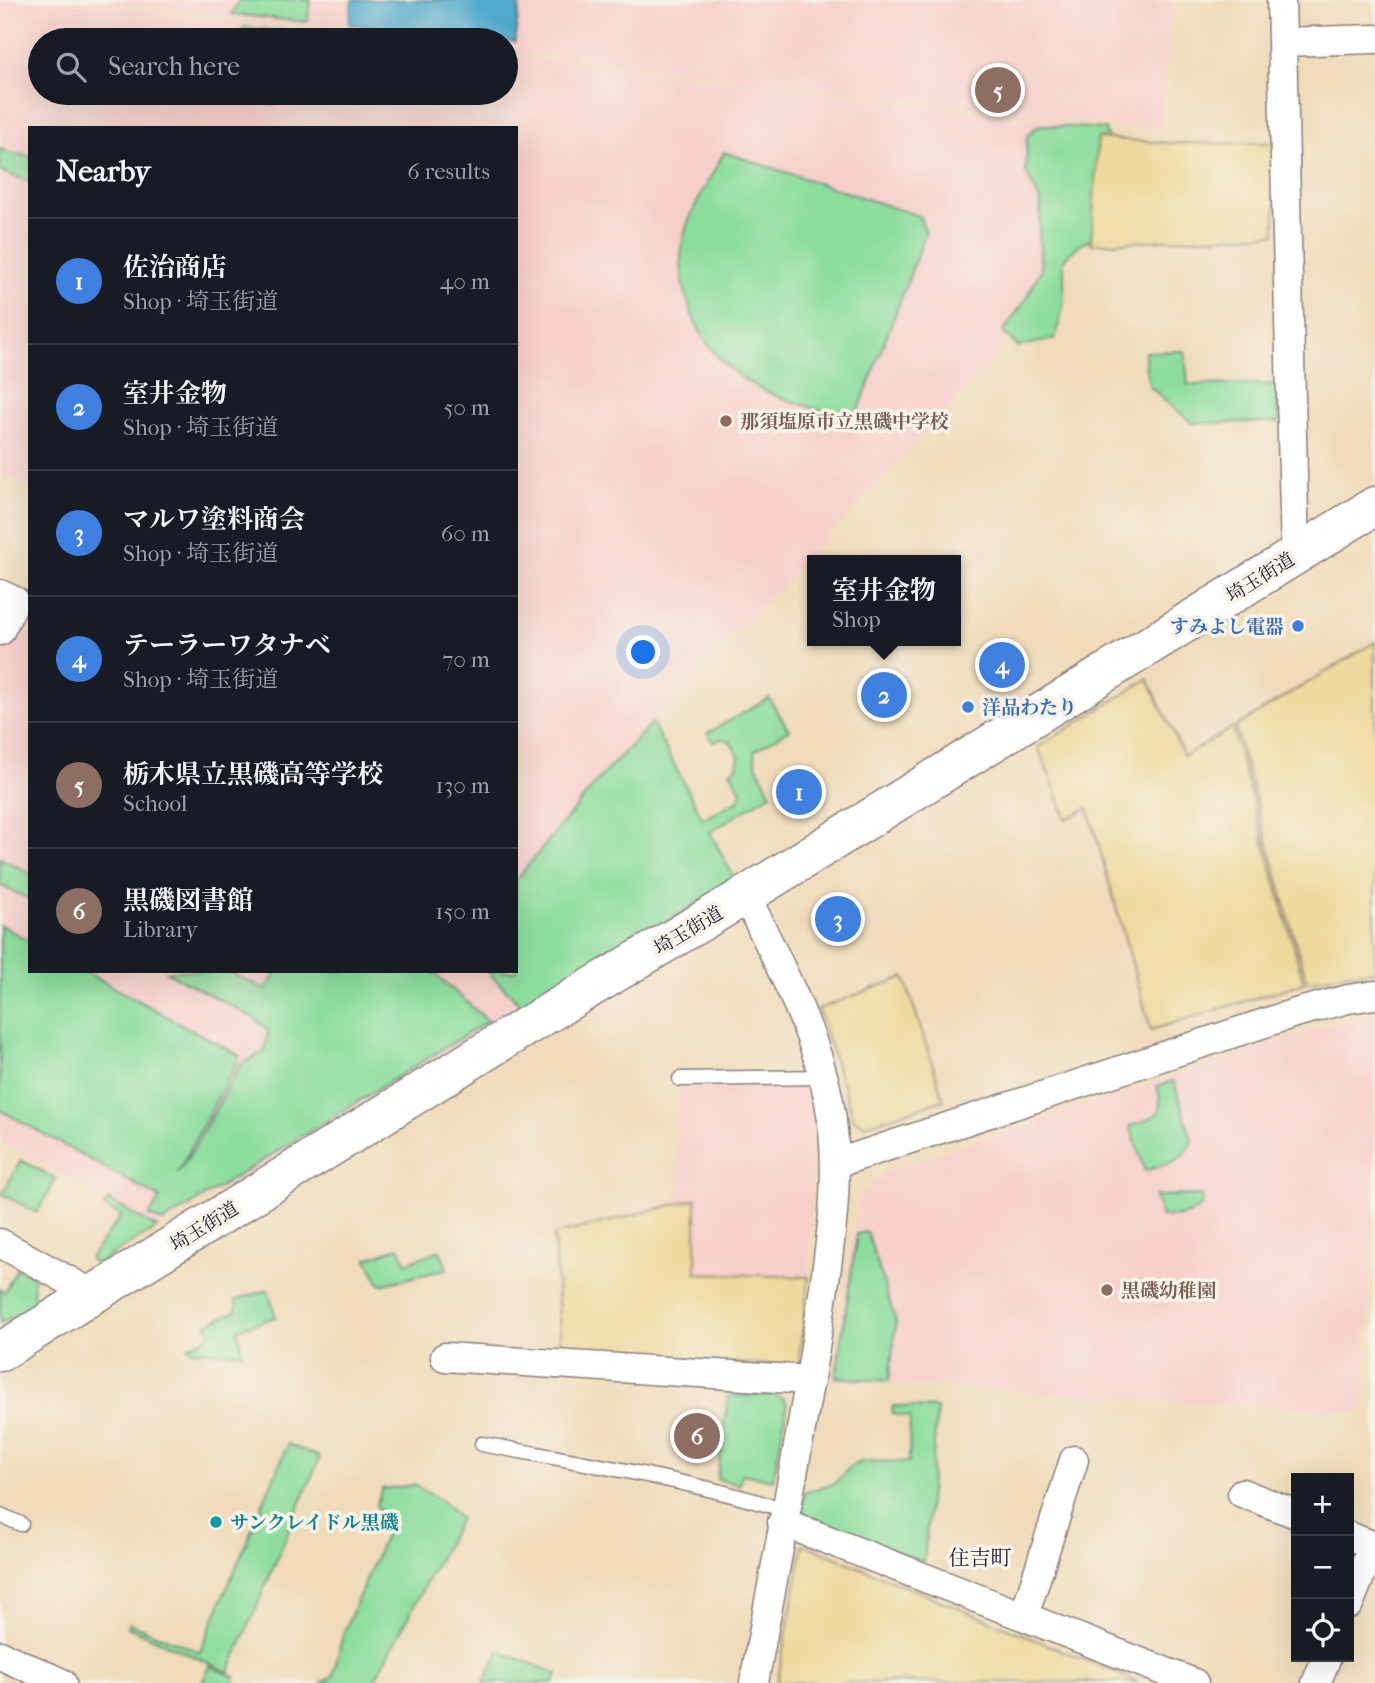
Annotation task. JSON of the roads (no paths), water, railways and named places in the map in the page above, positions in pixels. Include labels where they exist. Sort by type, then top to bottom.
[{"type":"street","points":[[1281,0],[1295,555]]},
{"type":"street","points":[[1283,41],[1375,39]]},
{"type":"street","name":"埼玉街道","points":[[0,1352],[1375,506]]},
{"type":"street","points":[[0,594],[15,601],[0,631]]},
{"type":"street","points":[[746,895],[806,1027],[823,1077],[837,1163],[834,1217],[810,1380],[754,1683]]},
{"type":"street","points":[[837,1163],[1295,1013],[1375,995]]},
{"type":"street","points":[[0,1243],[93,1294]]},
{"type":"street","points":[[444,1357],[810,1380]]},
{"type":"street","points":[[1024,1616],[1074,1460]]},
{"type":"street","points":[[1242,1493],[1291,1512]]},
{"type":"street","points":[[784,1516],[1194,1683]]},
{"type":"street","points":[[1351,1536],[1369,1544],[1371,1550],[1351,1599]]},
{"type":"street","points":[[0,1655],[62,1683]]},
{"type":"street","points":[[1316,1683],[1325,1662]]},
{"type":"lane","points":[[680,1079],[823,1077]]},
{"type":"lane","points":[[482,1444],[731,1493],[784,1516]]},
{"type":"lane","points":[[0,1515],[20,1524]]},
{"type":"water","points":[[352,0],[520,0],[517,28],[386,28],[349,24]]},
{"type":"place","name":"栃木県立黒磯高等学校","points":[[998,90]]},
{"type":"place","name":"那須塩原市立黒磯中学校","points":[[726,421]]},
{"type":"place","name":"すみよし電器","points":[[1298,626]]},
{"type":"place","name":"テーラーワタナベ","points":[[1002,665]]},
{"type":"place","name":"室井金物","points":[[884,695]]},
{"type":"place","name":"洋品わたり","points":[[968,707]]},
{"type":"place","name":"佐治商店","points":[[799,792]]},
{"type":"place","name":"マルワ塗料商会","points":[[838,919]]},
{"type":"place","name":"黒磯幼稚園","points":[[1107,1290]]},
{"type":"place","name":"黒磯図書館","points":[[697,1436]]},
{"type":"place","name":"サンクレイドル黒磯","points":[[216,1522]]},
{"type":"district","name":"住吉町","points":[[980,1558]]}]
